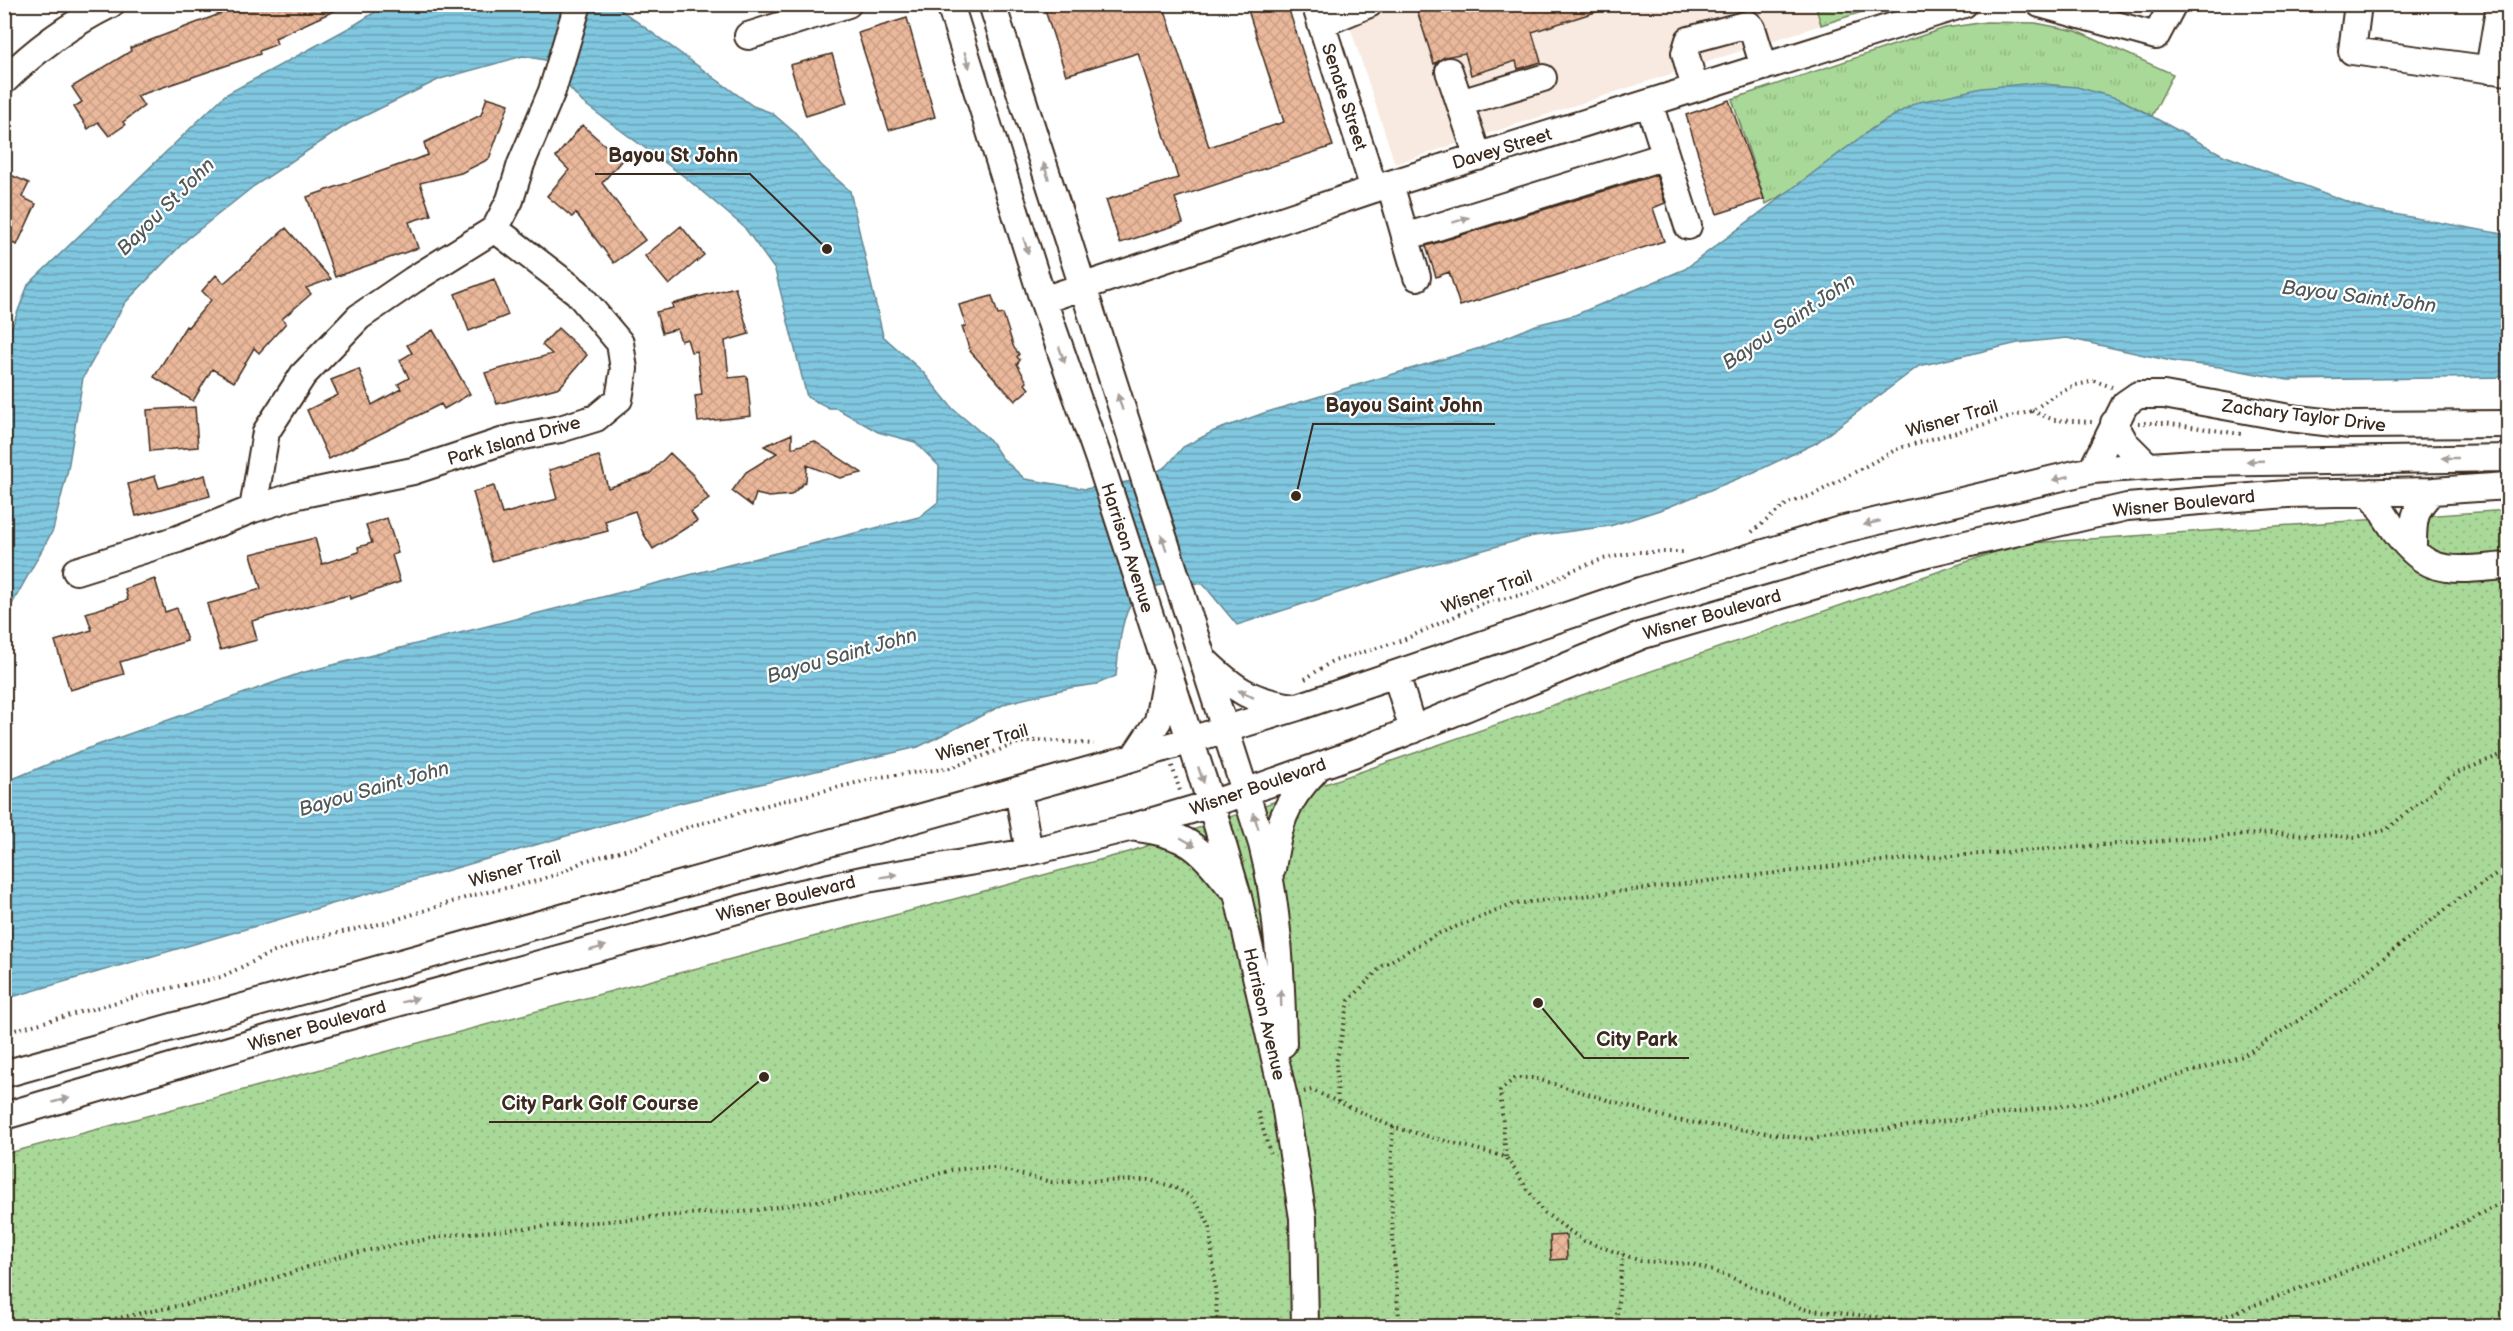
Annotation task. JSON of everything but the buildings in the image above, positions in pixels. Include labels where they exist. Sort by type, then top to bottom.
[{"type":"street","points":[[4,81],[46,45],[86,17],[111,4]]},
{"type":"street","points":[[254,509],[266,432],[303,375],[359,317],[413,280],[495,230],[510,200],[521,164],[552,91],[578,4]]},
{"type":"street","points":[[748,36],[848,4]]},
{"type":"street","name":"Harrison Avenue","points":[[950,4],[1043,300],[1103,471],[1211,804],[1238,897],[1284,1098],[1303,1218],[1305,1326]]},
{"type":"street","name":"Harrison Avenue","points":[[992,4],[1084,286],[1182,599],[1247,791],[1271,878],[1282,996],[1284,1098]]},
{"type":"street","name":"Davey Street","points":[[1043,300],[1478,156],[1964,4]]},
{"type":"street","points":[[2040,4],[2156,36],[2173,4]]},
{"type":"street","points":[[2358,4],[2352,51],[2499,71],[2500,4]]},
{"type":"street","points":[[1318,14],[1361,6]]},
{"type":"street","name":"Senate Street","points":[[1318,14],[1382,187],[1405,237],[1417,277]]},
{"type":"street","points":[[1695,88],[1685,53],[1689,40],[1748,24],[1752,28],[1764,67]]},
{"type":"street","points":[[1449,71],[1478,156]]},
{"type":"street","points":[[1460,103],[1543,78]]},
{"type":"street","points":[[1649,103],[1688,226]]},
{"type":"street","points":[[1405,237],[1665,156]]},
{"type":"street","name":"Park Island Drive","points":[[76,571],[178,538],[298,495],[413,471],[513,438],[560,429],[596,418],[619,399],[624,369],[620,343],[577,292],[495,230]]},
{"type":"street","points":[[2092,470],[2125,404],[2138,395]]},
{"type":"street","name":"Zachary Taylor Drive","points":[[2138,395],[2164,396],[2290,418],[2349,425],[2508,424]]},
{"type":"street","points":[[2114,423],[2125,443],[2146,465]]},
{"type":"street","name":"Wisner Boulevard","points":[[4,1074],[1190,741],[1298,707],[1640,591],[1840,530],[2092,470],[2146,465],[2375,458],[2508,458]]},
{"type":"street","name":"Wisner Boulevard","points":[[4,1116],[280,1035],[788,896],[867,879],[1029,852],[1132,827],[1211,804],[1319,767],[1643,635],[1927,553],[2127,507],[2287,494],[2433,491],[2508,486]]},
{"type":"street","points":[[2413,550],[2413,523],[2421,501],[2433,491]]},
{"type":"street","points":[[2371,492],[2384,515],[2413,550],[2435,565],[2464,568],[2508,566]]},
{"type":"street","points":[[1917,512],[1927,553]]},
{"type":"street","points":[[1203,659],[1228,684],[1246,695],[1272,704],[1298,707]]},
{"type":"street","points":[[1134,757],[1158,721],[1166,670]]},
{"type":"street","points":[[1396,674],[1413,730]]},
{"type":"street","points":[[1271,878],[1276,843],[1293,794],[1319,767]]},
{"type":"street","points":[[1018,790],[1029,852]]},
{"type":"street","points":[[1132,827],[1164,831],[1198,847],[1238,897]]},
{"type":"street","points":[[272,998],[280,1035]]},
{"type":"path","name":"Wisner Trail","points":[[1750,532],[1788,503],[1813,495],[1899,448],[2032,411],[2061,392],[2095,381],[2138,395]]},
{"type":"path","name":"Wisner Trail","points":[[1299,682],[1330,662],[1403,640],[1485,603],[1530,593],[1575,570],[1604,559],[1637,552],[1691,552]]},
{"type":"path","name":"Wisner Trail","points":[[4,1033],[161,990],[221,977],[269,954],[309,939],[385,923],[474,895],[533,882],[561,873],[584,861],[636,847],[688,827],[822,791],[880,777],[950,768],[1018,743],[1042,740],[1100,745]]},
{"type":"path","points":[[1338,1102],[1336,1063],[1349,1001],[1382,966],[1435,935],[1514,904],[1869,862],[2271,833],[2357,837],[2386,830],[2452,775],[2508,752]]},
{"type":"path","points":[[1171,763],[1181,793]]},
{"type":"path","points":[[1958,1326],[1803,1309],[1730,1277],[1692,1264],[1641,1261],[1584,1241],[1543,1212],[1506,1157],[1500,1091],[1515,1078],[1534,1078],[1675,1120],[1810,1139],[2091,1102],[2243,1056],[2328,1002],[2460,898],[2496,875],[2508,875]]},
{"type":"path","points":[[1284,1098],[1312,1090],[1393,1127],[1506,1157]]},
{"type":"path","points":[[1393,1127],[1391,1163],[1395,1282],[1400,1326]]},
{"type":"path","points":[[80,1326],[215,1298],[345,1255],[405,1243],[459,1234],[700,1213],[743,1212],[876,1192],[952,1170],[975,1168],[995,1168],[1051,1182],[1148,1180],[1172,1186],[1190,1196],[1202,1210],[1210,1228],[1218,1326]]},
{"type":"path","points":[[2199,1326],[2423,1242],[2508,1200]]},
{"type":"path","points":[[1620,1326],[1617,1313],[1623,1254]]},
{"type":"shaded area","points":[[1815,4],[1821,25],[1395,164],[1343,5]]},
{"type":"green space","points":[[1815,4],[1884,4],[1884,5],[1821,25]]},
{"type":"green space","points":[[1986,22],[2036,23],[2076,31],[2173,74],[2152,116],[2120,99],[1916,103],[1873,128],[1790,191],[1766,204],[1732,99],[1945,28]]},
{"type":"green space","points":[[2508,510],[2508,1326],[5,1326],[5,1154],[1129,852],[2018,544]]},
{"type":"water","points":[[386,5],[614,5],[753,106],[772,113],[794,132],[821,165],[850,191],[883,336],[923,372],[953,409],[990,440],[1002,458],[1025,479],[1085,489],[1144,479],[1167,466],[1183,447],[1214,431],[1264,413],[1480,348],[1536,325],[1575,315],[1685,269],[1873,128],[1915,103],[1982,88],[2034,83],[2077,87],[2120,99],[2223,155],[2367,209],[2508,235],[2508,377],[2288,380],[2220,367],[2176,362],[2067,338],[2018,343],[1919,366],[1816,443],[1759,470],[1666,508],[1610,526],[1534,536],[1401,573],[1237,625],[1203,584],[1177,583],[1157,586],[1142,593],[1132,603],[1121,633],[1116,676],[1097,684],[1069,688],[1007,703],[918,747],[680,803],[5,999],[5,782],[78,752],[301,673],[919,517],[938,502],[939,466],[915,442],[878,432],[836,408],[829,408],[807,397],[775,270],[744,227],[686,178],[582,102],[545,60],[523,56],[440,79],[348,124],[254,186],[186,240],[125,303],[83,378],[68,469],[53,530],[5,617],[5,345],[28,285],[225,95],[356,24]]},
{"type":"place","name":"Bayou St John","points":[[827,249]]},
{"type":"place","name":"Bayou Saint John","points":[[1296,496]]},
{"type":"place","name":"City Park","points":[[1538,1003]]},
{"type":"place","name":"City Park Golf Course","points":[[764,1077]]}]
